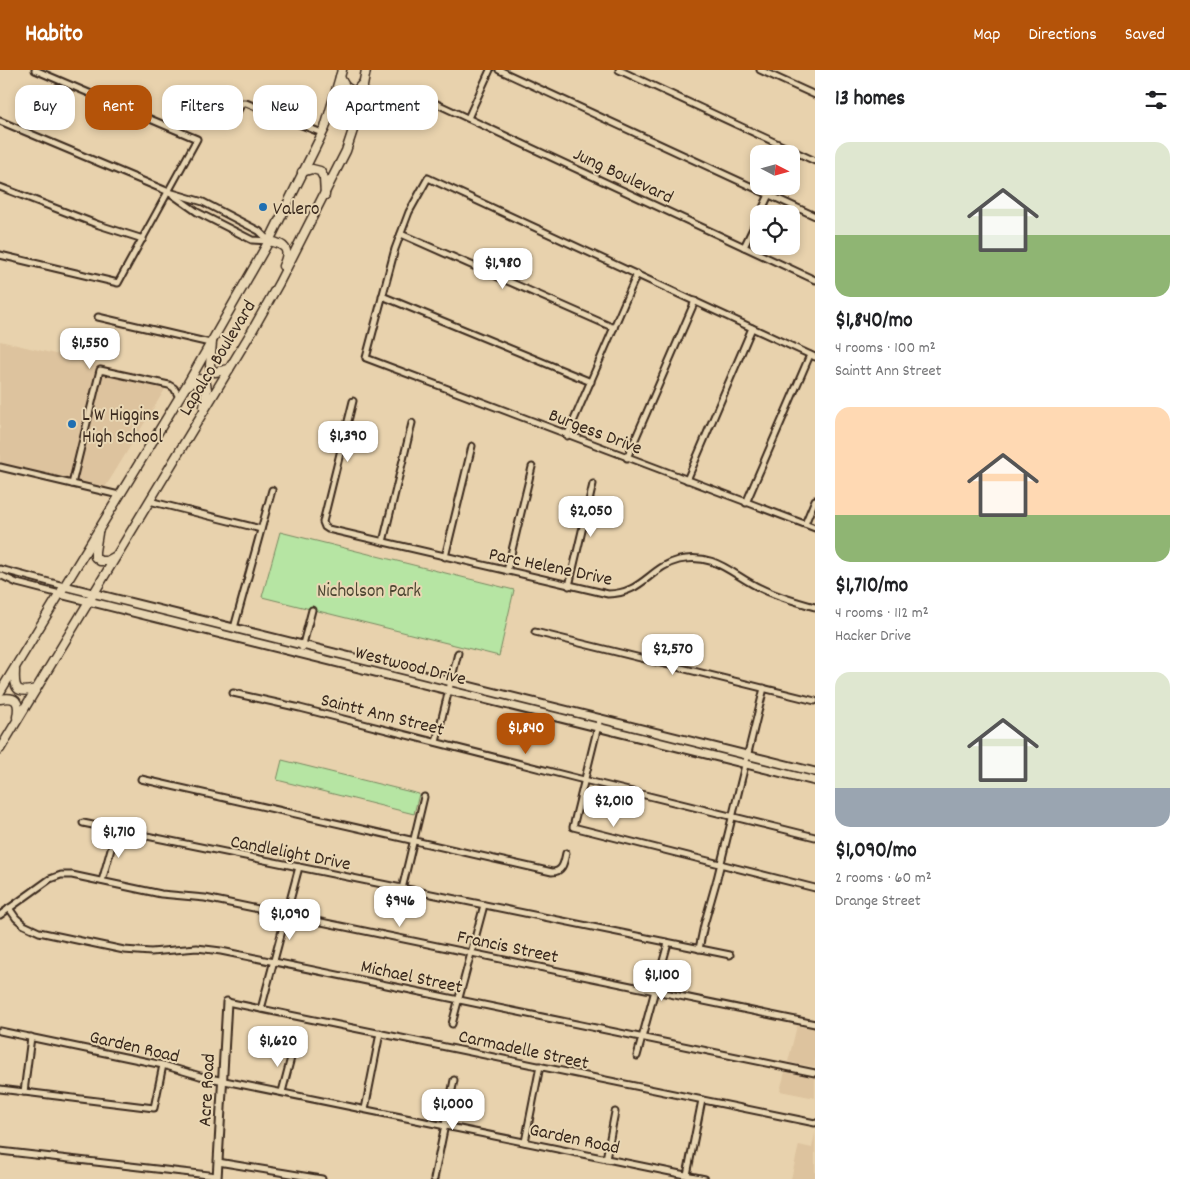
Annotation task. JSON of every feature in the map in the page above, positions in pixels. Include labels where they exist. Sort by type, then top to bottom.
[{"type":"main road","name":"Lapalco Boulevard","points":[[0,749],[90,602],[269,300],[325,195],[346,151],[357,118],[366,70]]},
{"type":"main road","name":"Lapalco Boulevard","points":[[0,692],[185,387],[269,241],[322,133],[341,73]]},
{"type":"main road","points":[[341,73],[345,87],[349,90],[356,90],[364,82]]},
{"type":"main road","points":[[302,172],[312,169],[320,171],[324,178],[325,195]]},
{"type":"main road","points":[[269,241],[283,245],[287,256],[269,300]]},
{"type":"main road","points":[[211,341],[211,370],[216,372],[229,369]]},
{"type":"main road","points":[[185,387],[199,379],[206,384],[204,411]]},
{"type":"main road","points":[[99,528],[95,551],[96,557],[100,561],[106,561],[116,556]]},
{"type":"main road","points":[[15,668],[14,684],[19,690],[25,692],[36,690]]},
{"type":"main road","points":[[0,699],[8,698],[15,700],[18,704],[16,721]]},
{"type":"street","points":[[0,255],[118,283],[197,139],[35,70]]},
{"type":"street","points":[[468,118],[490,70]]},
{"type":"street","points":[[498,70],[750,186]]},
{"type":"street","points":[[619,70],[776,145]]},
{"type":"street","points":[[760,70],[815,95]]},
{"type":"street","points":[[243,103],[322,133]]},
{"type":"street","name":"Jung Boulevard","points":[[438,104],[815,280]]},
{"type":"street","points":[[0,121],[169,192],[203,202],[259,231],[269,241]]},
{"type":"street","points":[[800,155],[815,160]]},
{"type":"street","points":[[591,382],[382,296],[401,234],[428,178],[812,356],[746,503]]},
{"type":"street","points":[[0,187],[99,226],[143,239]]},
{"type":"street","points":[[169,192],[198,212],[252,240],[269,241]]},
{"type":"street","points":[[764,205],[769,195],[815,216]]},
{"type":"street","points":[[401,234],[614,328]]},
{"type":"street","points":[[744,247],[750,234]]},
{"type":"street","points":[[567,436],[637,274]]},
{"type":"street","name":"Burgess Drive","points":[[382,296],[366,358],[567,436],[815,528]]},
{"type":"street","points":[[627,458],[695,301]]},
{"type":"street","points":[[98,317],[211,341]]},
{"type":"street","points":[[687,480],[752,328]]},
{"type":"street","points":[[72,484],[100,370],[169,385],[174,388],[179,397]]},
{"type":"street","name":"Parc Helene Drive","points":[[352,401],[323,522],[325,527],[601,594],[618,594],[641,585],[652,574],[679,560],[706,560],[723,566],[750,584],[776,595],[815,607]]},
{"type":"street","points":[[383,542],[412,423]]},
{"type":"street","points":[[445,557],[472,446]]},
{"type":"street","points":[[0,467],[119,495]]},
{"type":"street","points":[[507,571],[532,467]]},
{"type":"street","points":[[569,586],[593,484]]},
{"type":"street","points":[[234,628],[272,490]]},
{"type":"street","points":[[805,524],[815,500]]},
{"type":"street","points":[[149,501],[261,529]]},
{"type":"street","name":"Westwood Drive","points":[[0,569],[815,772]]},
{"type":"street","name":"Westwood Drive","points":[[0,575],[17,582],[90,602],[815,782]]},
{"type":"street","points":[[301,653],[312,610]]},
{"type":"street","points":[[535,632],[815,700]]},
{"type":"street","points":[[436,742],[458,653]]},
{"type":"street","points":[[699,949],[764,688]]},
{"type":"street","name":"Saintt Ann Street","points":[[233,693],[300,708],[815,837]]},
{"type":"street","points":[[600,718],[573,828],[815,888]]},
{"type":"street","points":[[141,779],[552,872],[562,868],[566,853]]},
{"type":"street","points":[[402,889],[424,797]]},
{"type":"street","name":"Candlelight Drive","points":[[83,823],[730,956]]},
{"type":"street","points":[[102,881],[116,830]]},
{"type":"street","points":[[262,1009],[299,867]]},
{"type":"street","name":"Francis Street","points":[[0,915],[55,876],[66,874],[170,895],[205,898],[815,1024]]},
{"type":"street","points":[[452,1024],[484,905]]},
{"type":"street","name":"Michael Street","points":[[9,908],[24,925],[38,932],[124,950],[151,952],[197,948],[274,962],[815,1073]]},
{"type":"street","points":[[637,1056],[668,943]]},
{"type":"street","name":"Carmadelle Street","points":[[227,1002],[815,1123]]},
{"type":"street","name":"Acre Road","points":[[217,1177],[227,1002]]},
{"type":"street","name":"Garden Road","points":[[0,1031],[163,1065],[200,1076],[705,1179]]},
{"type":"street","points":[[365,1109],[380,1033]]},
{"type":"street","points":[[24,1092],[31,1037]]},
{"type":"street","points":[[282,1092],[293,1050]]},
{"type":"street","points":[[0,1089],[154,1108],[163,1065]]},
{"type":"street","points":[[525,1142],[540,1066]]},
{"type":"street","points":[[434,1179],[454,1080]]},
{"type":"street","points":[[687,1175],[702,1100]]},
{"type":"street","points":[[606,1159],[615,1112]]},
{"type":"street","points":[[0,1151],[217,1177]]},
{"type":"street","points":[[218,1162],[322,1179]]},
{"type":"street","points":[[672,1172],[672,1179]]},
{"type":"shaded area","name":"L W Higgins High School","points":[[0,341],[170,381],[103,491],[0,468]]},
{"type":"shaded area","points":[[797,1026],[815,1029],[815,1067],[788,1062]]},
{"type":"shaded area","points":[[785,1072],[815,1078],[815,1098],[780,1091]]},
{"type":"shaded area","points":[[815,1133],[815,1179],[791,1179],[799,1145],[812,1148]]},
{"type":"green space","name":"Nicholson Park","points":[[280,532],[514,590],[499,656],[262,597]]},
{"type":"green space","points":[[282,760],[419,794],[414,814],[277,780]]},
{"type":"place","name":"Valero","points":[[263,207]]},
{"type":"place","name":"L W Higgins High School","points":[[72,424]]}]
